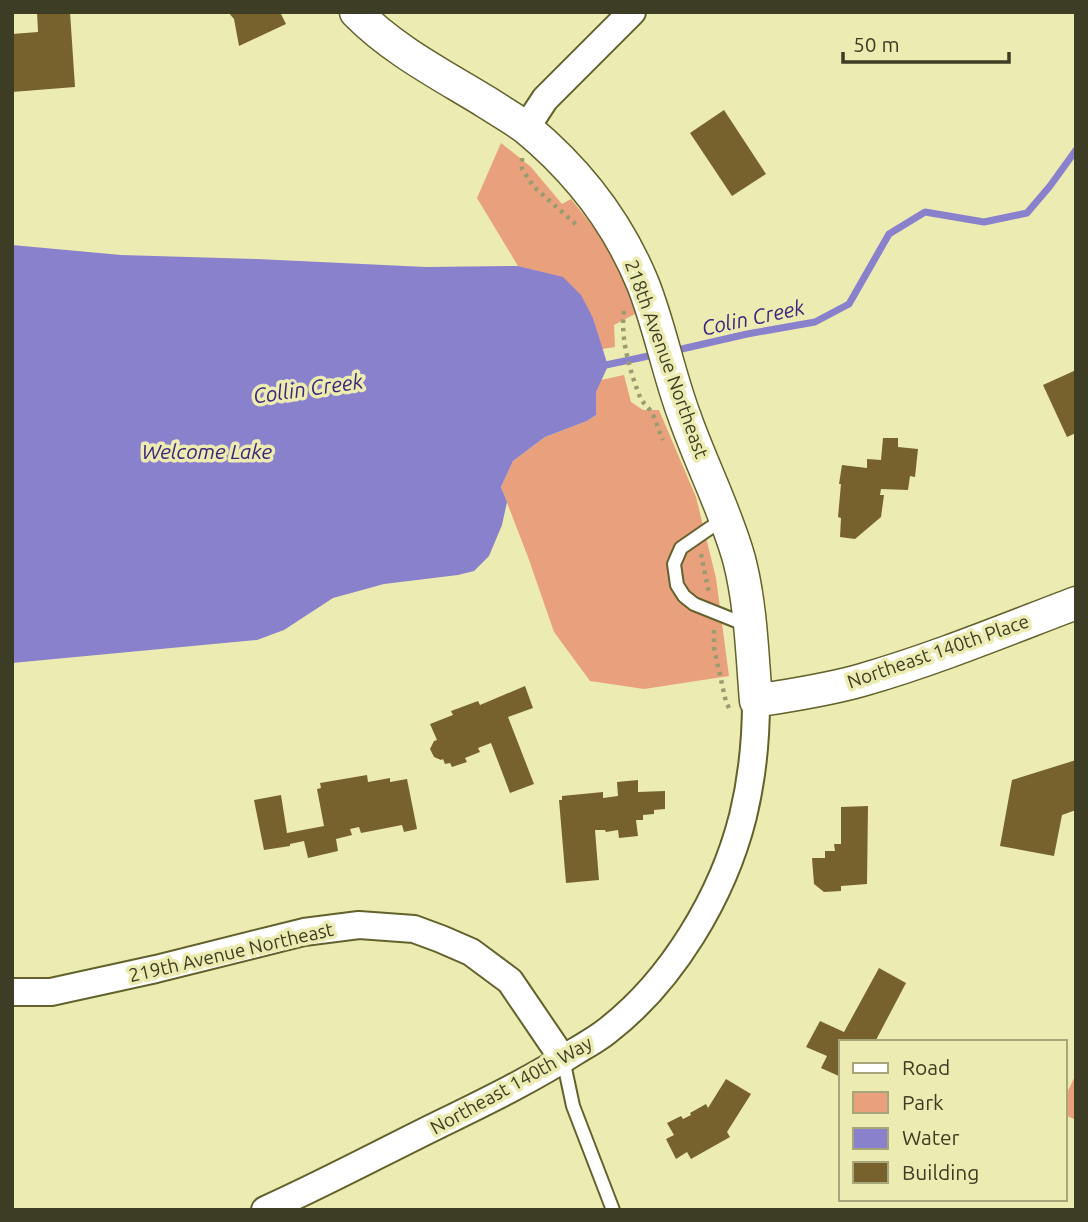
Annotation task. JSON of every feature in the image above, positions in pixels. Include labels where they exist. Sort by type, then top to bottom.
[{"type":"street","name":"218th Avenue Northeast","points":[[356,12],[402,50],[526,128],[582,183],[615,228],[643,284],[684,415],[726,517],[739,561],[750,626],[756,712]]},
{"type":"street","points":[[526,128],[545,99],[632,12]]},
{"type":"street","name":"Northeast 140th Place","points":[[756,712],[791,695],[860,681],[933,657],[1076,603]]},
{"type":"street","name":"Northeast 140th Way","points":[[265,1210],[490,1100],[606,1032],[640,1002],[664,975],[693,932],[731,853],[743,817],[750,779],[756,712]]},
{"type":"street","name":"219th Avenue Northeast","points":[[12,992],[51,992],[304,932],[359,925],[414,929],[471,952],[510,981],[563,1059]]},
{"type":"lane","points":[[726,517],[681,548],[674,564],[677,585],[684,596],[694,604],[750,626]]},
{"type":"lane","points":[[563,1059],[573,1106],[613,1210]]},
{"type":"path","points":[[526,128],[522,169],[534,187],[586,235]]},
{"type":"path","points":[[624,310],[622,324],[625,344],[635,382],[641,400],[651,411],[665,446]]},
{"type":"path","points":[[697,536],[713,612],[715,648],[726,702],[739,724],[756,712]]},
{"type":"green space","points":[[501,143],[531,167],[562,204],[571,199],[604,240],[624,279],[637,313],[614,325],[615,347],[602,349],[593,318],[563,278],[518,266],[477,198]]},
{"type":"green space","points":[[624,375],[631,402],[643,410],[659,410],[696,497],[716,578],[729,676],[644,689],[590,681],[554,632],[501,487],[513,461],[545,437],[596,415],[596,392],[601,380]]},
{"type":"green space","points":[[1076,1074],[1076,1120],[1067,1116],[1067,1093]]},
{"type":"water","name":"Welcome Lake","points":[[12,245],[121,255],[426,267],[518,266],[563,277],[581,295],[593,318],[608,366],[596,392],[596,415],[545,437],[513,461],[501,487],[507,502],[502,525],[489,556],[474,571],[384,584],[333,598],[284,630],[257,640],[12,663]]},
{"type":"building","points":[[37,12],[70,12],[75,87],[12,92],[12,34],[38,32]]},
{"type":"building","points":[[228,12],[280,12],[286,24],[239,46],[234,19]]},
{"type":"building","points":[[724,110],[766,174],[732,196],[690,133]]},
{"type":"building","points":[[1076,370],[1076,433],[1067,437],[1043,385]]},
{"type":"building","points":[[883,438],[898,438],[898,447],[918,449],[915,477],[910,476],[908,490],[881,489],[880,495],[884,495],[881,517],[855,539],[840,537],[841,518],[838,517],[842,465],[867,468],[867,459],[881,460]]},
{"type":"building","points":[[525,686],[533,708],[508,717],[534,784],[510,793],[491,743],[478,748],[480,752],[465,758],[467,762],[452,767],[450,763],[445,764],[443,759],[434,757],[430,749],[437,740],[430,724],[453,715],[451,711],[478,701],[480,705]]},
{"type":"building","points":[[1076,760],[1076,810],[1062,815],[1054,856],[1000,846],[1012,780]]},
{"type":"building","points":[[367,775],[368,782],[390,778],[390,782],[407,779],[417,829],[404,832],[402,825],[361,833],[359,827],[350,829],[352,835],[336,839],[338,851],[308,858],[304,841],[264,850],[254,800],[281,795],[287,833],[324,826],[317,789],[321,788],[320,783]]},
{"type":"building","points":[[638,780],[638,792],[665,791],[665,809],[654,810],[654,814],[643,815],[643,820],[636,820],[638,836],[619,838],[618,830],[595,830],[599,880],[566,883],[559,800],[562,800],[562,796],[603,792],[603,798],[618,796],[617,782]]},
{"type":"building","points":[[868,806],[867,884],[841,886],[841,891],[824,892],[814,884],[812,858],[825,858],[825,851],[835,851],[834,844],[841,844],[841,807]]},
{"type":"building","points":[[879,968],[906,983],[876,1040],[839,1040],[839,1076],[821,1068],[827,1056],[806,1047],[820,1021],[844,1032]]},
{"type":"building","points":[[726,1079],[751,1094],[727,1132],[730,1137],[691,1159],[687,1152],[676,1159],[666,1139],[674,1135],[667,1123],[681,1116],[683,1119],[706,1104],[708,1108]]},
{"type":"waterway","name":"Colin Creek","points":[[673,351],[815,322],[849,304],[889,234],[925,212],[984,222],[1027,213],[1076,150]]},
{"type":"waterway","name":"Colin Creek","points":[[601,366],[658,354]]},
{"type":"water label","name":"Collin Creek","points":[[308,388]]}]
